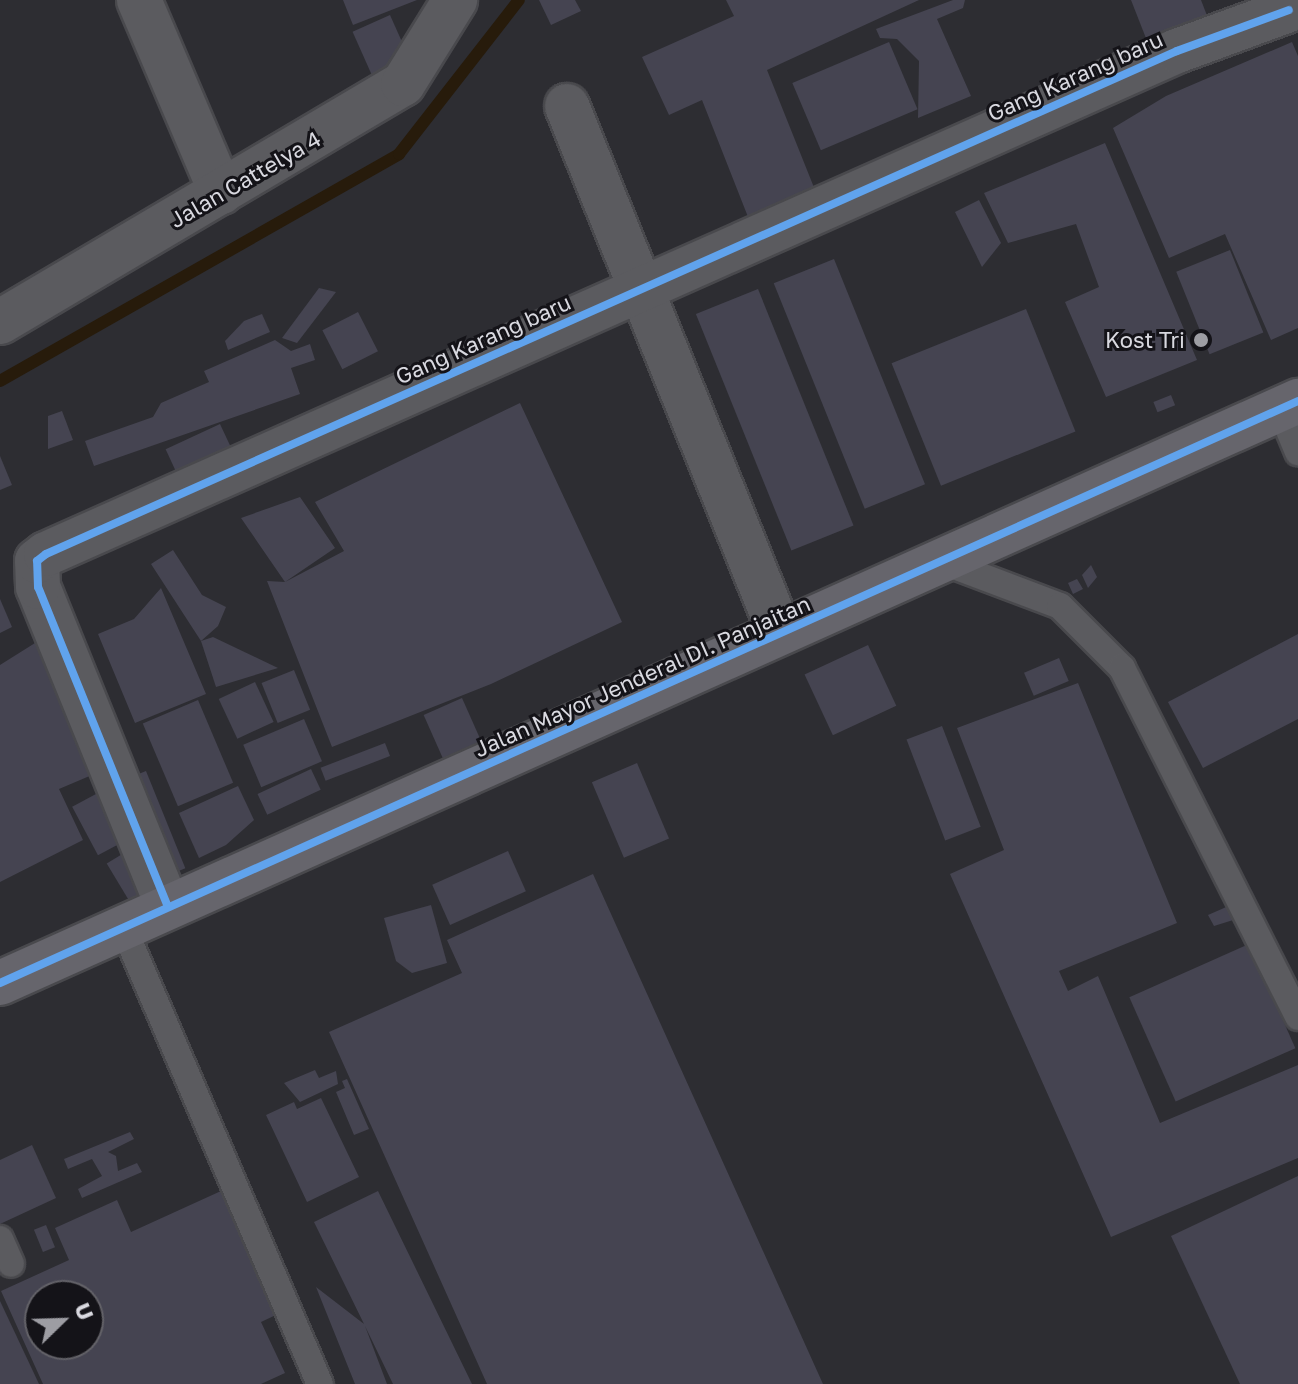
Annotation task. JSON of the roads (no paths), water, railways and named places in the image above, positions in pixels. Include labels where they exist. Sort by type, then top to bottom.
[{"type":"street","points":[[139,0],[221,192]]},
{"type":"street","name":"Jalan Cattelya 4","points":[[0,322],[403,84],[455,0]]},
{"type":"street","name":"Gang Karang baru","points":[[168,907],[38,587],[37,561],[639,288],[1177,51],[1291,14]]},
{"type":"street","points":[[567,106],[780,633]]},
{"type":"street","name":"Jalan Mayor Jenderal DI. Panjaitan","points":[[0,983],[1289,405]]},
{"type":"lane","points":[[1289,405],[1298,452]]},
{"type":"lane","points":[[941,561],[1060,606],[1122,668],[1298,1017]]},
{"type":"lane","points":[[123,927],[320,1384]]},
{"type":"lane","points":[[0,1239],[11,1264]]},
{"type":"waterway","points":[[0,381],[399,154],[519,0]]},
{"type":"place","name":"Kost Tri","points":[[1201,340]]}]
